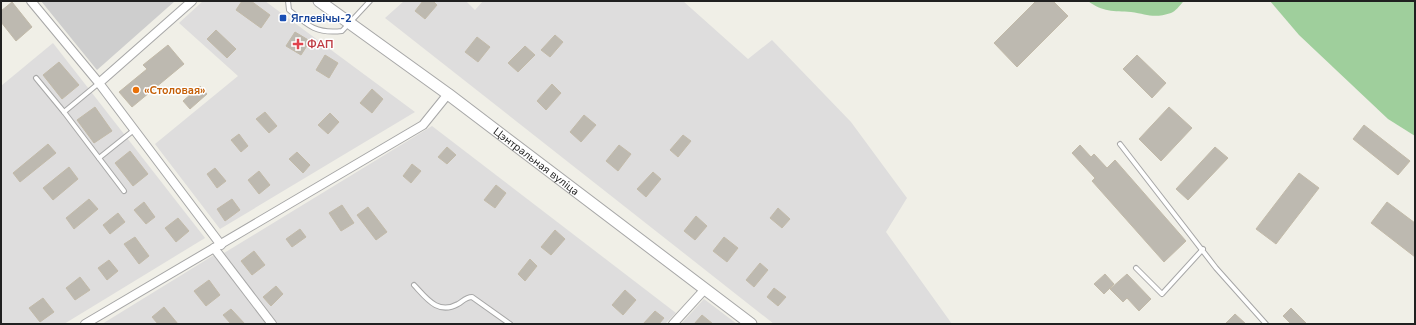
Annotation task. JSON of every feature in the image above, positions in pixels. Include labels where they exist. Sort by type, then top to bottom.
[{"type":"street","points":[[31,1],[100,83],[272,324]]},
{"type":"street","points":[[100,83],[192,1]]},
{"type":"street","name":"Цэнтральная вуліца","points":[[319,1],[448,94],[751,324]]},
{"type":"street","points":[[85,324],[423,125],[448,94]]},
{"type":"street","points":[[673,324],[705,289]]},
{"type":"lane","points":[[288,1],[290,10],[321,32],[342,31],[370,1]]},
{"type":"lane","points":[[36,78],[64,112],[124,191]]},
{"type":"lane","points":[[64,112],[100,83]]},
{"type":"lane","points":[[99,158],[134,130]]},
{"type":"lane","points":[[1120,144],[1202,249],[1266,324]]},
{"type":"lane","points":[[1136,268],[1162,294],[1202,249]]},
{"type":"lane","points":[[414,285],[431,303],[440,308],[451,308],[468,297],[472,297],[510,324]]},
{"type":"shaded area","points":[[41,1],[175,1],[97,70]]},
{"type":"shaded area","points":[[203,1],[265,1],[415,112],[220,229],[155,144],[238,76],[179,23]]},
{"type":"shaded area","points":[[404,1],[466,1],[475,10],[483,1],[683,1],[748,59],[772,40],[851,122],[907,198],[886,232],[952,324],[774,324],[385,18]]},
{"type":"shaded area","points":[[53,43],[205,238],[64,324],[1,324],[1,86]]},
{"type":"shaded area","points":[[432,126],[676,313],[665,324],[277,324],[224,253]]},
{"type":"shaded area","points":[[214,255],[266,324],[102,324]]},
{"type":"shaded area","points":[[704,299],[737,324],[681,324]]},
{"type":"green space","points":[[1088,1],[1184,1],[1173,12],[1165,15],[1150,16],[1103,9]]},
{"type":"green space","points":[[1270,1],[1415,1],[1415,136],[1388,119],[1299,35]]},
{"type":"building","points":[[242,1],[251,1],[270,15],[261,28],[236,10]]},
{"type":"building","points":[[423,1],[433,1],[437,5],[425,19],[415,11]]},
{"type":"building","points":[[1036,1],[1053,1],[1068,16],[1017,67],[994,43]]},
{"type":"building","points":[[12,2],[32,27],[16,41],[1,22],[1,11]]},
{"type":"building","points":[[216,30],[236,49],[227,58],[207,39]]},
{"type":"building","name":"ФАП","points":[[295,32],[310,41],[301,55],[286,46]]},
{"type":"building","points":[[555,35],[563,42],[550,57],[541,50]]},
{"type":"building","points":[[477,37],[490,47],[478,62],[465,52]]},
{"type":"building","points":[[168,45],[184,64],[132,107],[119,92],[147,69],[143,65]]},
{"type":"building","points":[[525,46],[535,55],[518,72],[508,63]]},
{"type":"building","points":[[325,55],[338,63],[329,78],[316,70]]},
{"type":"building","points":[[1137,55],[1166,83],[1152,98],[1123,69]]},
{"type":"building","points":[[59,62],[79,85],[62,99],[43,75]]},
{"type":"building","points":[[552,84],[561,93],[546,110],[537,101]]},
{"type":"building","points":[[200,86],[207,94],[190,109],[183,101]]},
{"type":"building","points":[[372,89],[383,99],[372,113],[360,103]]},
{"type":"building","points":[[95,107],[112,131],[94,143],[77,120]]},
{"type":"building","points":[[1169,107],[1192,128],[1161,161],[1139,139]]},
{"type":"building","points":[[265,112],[277,126],[269,133],[256,119]]},
{"type":"building","points":[[330,113],[339,122],[328,134],[318,125]]},
{"type":"building","points":[[584,115],[596,125],[581,142],[570,132]]},
{"type":"building","points":[[1364,125],[1410,161],[1398,175],[1353,139]]},
{"type":"building","points":[[239,134],[248,146],[241,152],[231,140]]},
{"type":"building","points":[[683,135],[691,141],[678,157],[670,150]]},
{"type":"building","points":[[48,144],[56,153],[20,182],[13,173]]},
{"type":"building","points":[[619,145],[631,154],[618,171],[606,161]]},
{"type":"building","points":[[1080,145],[1091,157],[1094,154],[1107,168],[1115,160],[1186,241],[1164,262],[1092,181],[1095,178],[1072,153]]},
{"type":"building","points":[[447,147],[456,155],[447,164],[438,157]]},
{"type":"building","points":[[1215,147],[1228,158],[1188,200],[1176,189]]},
{"type":"building","points":[[130,151],[148,174],[133,186],[115,163]]},
{"type":"building","points":[[297,152],[310,165],[303,173],[289,159]]},
{"type":"building","points":[[412,164],[421,171],[411,183],[403,176]]},
{"type":"building","points":[[69,167],[78,179],[53,200],[43,188]]},
{"type":"building","points":[[215,168],[226,181],[217,188],[207,174]]},
{"type":"building","points":[[259,171],[270,185],[259,194],[248,180]]},
{"type":"building","points":[[653,172],[661,179],[646,197],[637,189]]},
{"type":"building","points":[[1299,173],[1319,188],[1276,244],[1256,229]]},
{"type":"building","points":[[496,185],[506,193],[495,208],[484,200]]},
{"type":"building","points":[[89,199],[98,209],[74,229],[66,218]]},
{"type":"building","points":[[232,199],[240,210],[225,221],[217,209]]},
{"type":"building","points":[[144,202],[155,217],[146,224],[134,210]]},
{"type":"building","points":[[1387,202],[1415,223],[1415,257],[1371,223]]},
{"type":"building","points":[[342,205],[354,223],[341,231],[329,213]]},
{"type":"building","points":[[368,207],[387,232],[376,240],[357,215]]},
{"type":"building","points":[[778,208],[790,219],[782,228],[770,218]]},
{"type":"building","points":[[118,213],[125,222],[110,234],[103,225]]},
{"type":"building","points":[[696,216],[707,226],[695,240],[684,231]]},
{"type":"building","points":[[178,218],[189,231],[176,242],[165,228]]},
{"type":"building","points":[[300,229],[306,237],[292,247],[286,239]]},
{"type":"building","points":[[555,230],[565,239],[551,255],[541,247]]},
{"type":"building","points":[[135,237],[149,256],[139,264],[124,244]]},
{"type":"building","points":[[724,237],[738,248],[727,262],[713,251]]},
{"type":"building","points":[[254,251],[265,265],[252,275],[241,261]]},
{"type":"building","points":[[530,259],[537,266],[525,281],[518,274]]},
{"type":"building","points":[[109,260],[118,271],[107,280],[98,268]]},
{"type":"building","points":[[760,263],[768,270],[754,287],[746,280]]},
{"type":"building","points":[[1105,274],[1114,284],[1104,294],[1094,284]]},
{"type":"building","points":[[1127,274],[1151,299],[1139,311],[1127,298],[1123,302],[1110,289]]},
{"type":"building","points":[[80,277],[90,290],[75,300],[66,288]]},
{"type":"building","points":[[209,280],[220,295],[206,306],[194,291]]},
{"type":"building","points":[[276,286],[283,294],[271,306],[263,297]]},
{"type":"building","points":[[774,288],[786,297],[778,306],[767,297]]},
{"type":"building","points":[[625,290],[636,300],[623,315],[612,305]]},
{"type":"building","points":[[43,298],[54,312],[40,322],[29,308]]},
{"type":"building","points":[[164,307],[178,324],[158,324],[152,317]]},
{"type":"building","points":[[1291,308],[1307,324],[1291,324],[1283,316]]},
{"type":"building","points":[[231,309],[245,324],[231,324],[223,315]]},
{"type":"building","points":[[655,311],[664,318],[659,324],[643,324]]},
{"type":"building","points":[[1235,314],[1246,324],[1225,324]]},
{"type":"building","points":[[702,315],[713,324],[694,324]]},
{"type":"place","name":"Яглевічы-2","points":[[283,18]]},
{"type":"place","name":"ФАП","points":[[298,44]]},
{"type":"place","name":"«Столовая»","points":[[136,90]]}]
